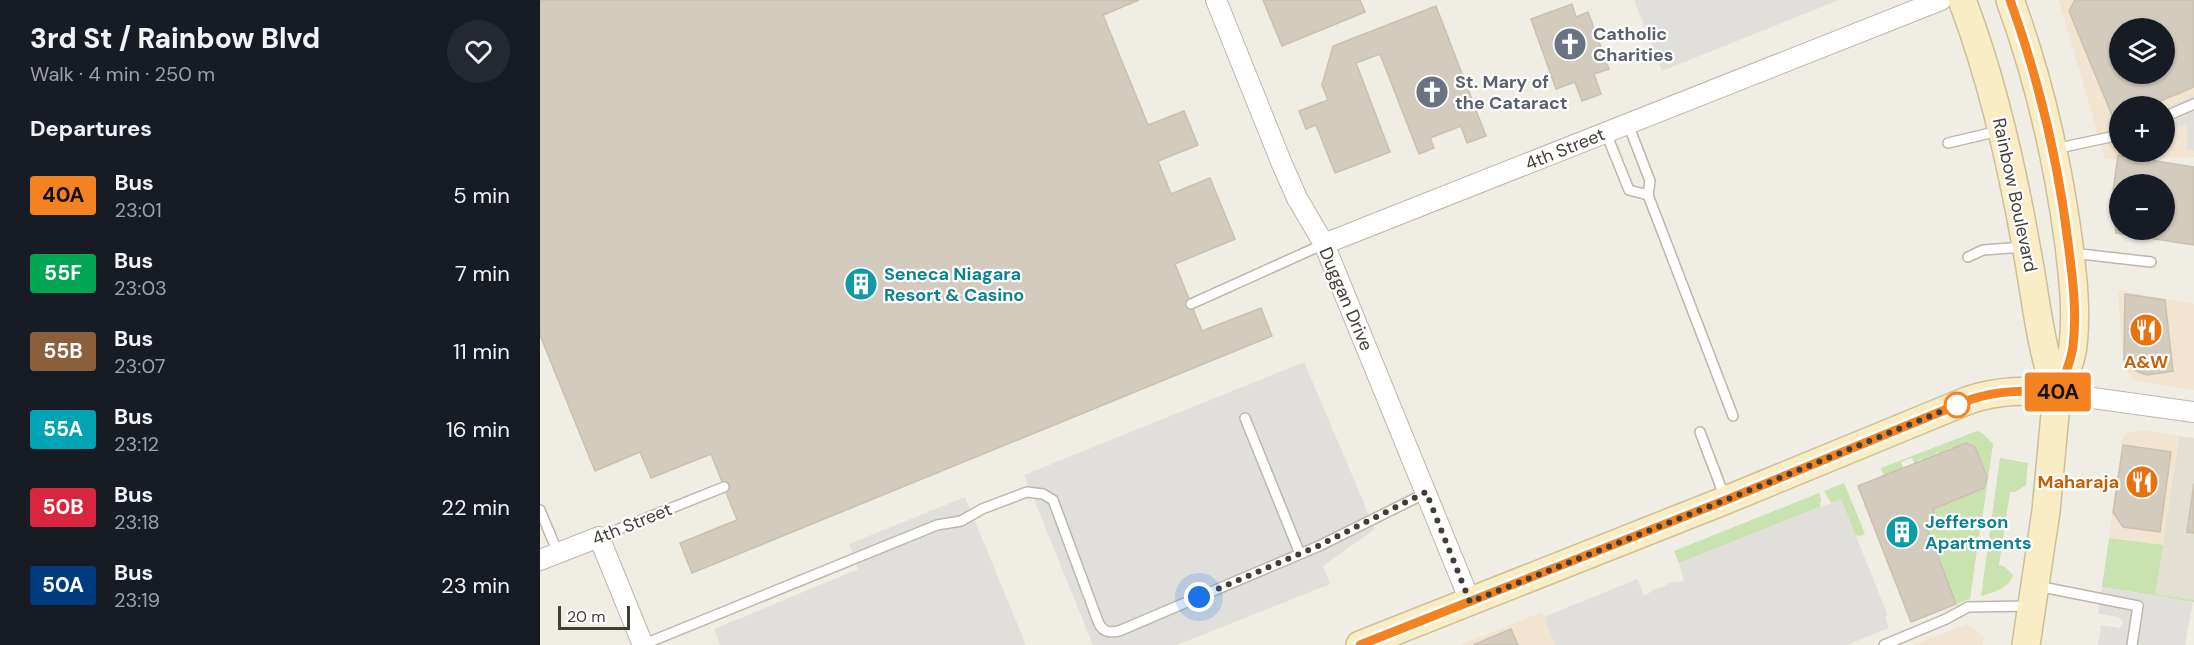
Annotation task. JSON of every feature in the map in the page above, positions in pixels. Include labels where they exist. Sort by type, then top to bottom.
[{"type":"main road","name":"Rainbow Boulevard","points":[[1962,0],[1986,68],[2002,130],[2044,349],[2057,393]]},
{"type":"main road","name":"Rainbow Boulevard","points":[[2010,0],[2030,58],[2053,149],[2070,253],[2075,315],[2070,362],[2057,393],[2050,470],[2026,645]]},
{"type":"main road","points":[[1360,645],[1987,394],[2017,390],[2057,393]]},
{"type":"street","name":"Duggan Drive","points":[[1216,0],[1297,198],[1324,244],[1470,602]]},
{"type":"street","name":"4th Street","points":[[1324,244],[1941,0]]},
{"type":"street","points":[[2057,393],[2194,412]]},
{"type":"street","name":"4th Street","points":[[549,556],[599,537]]},
{"type":"street","points":[[599,537],[642,645]]},
{"type":"lane","points":[[2175,112],[2194,104]]},
{"type":"lane","points":[[1628,124],[1650,181],[1648,195],[1733,416]]},
{"type":"lane","points":[[1948,143],[2002,130]]},
{"type":"lane","points":[[1606,133],[1629,190],[1648,195]]},
{"type":"lane","points":[[2053,149],[2109,137]]},
{"type":"lane","name":"4th Street","points":[[1191,304],[1324,244]]},
{"type":"lane","points":[[1968,257],[1983,250],[2026,247]]},
{"type":"lane","points":[[2070,253],[2151,262]]},
{"type":"lane","points":[[1245,418],[1300,554]]},
{"type":"lane","points":[[1700,432],[1726,500]]},
{"type":"lane","name":"4th Street","points":[[599,537],[724,488]]},
{"type":"lane","points":[[642,645],[937,525],[961,522],[982,509],[1027,492],[1043,494],[1053,500],[1099,624],[1103,630],[1110,633],[1300,554],[1426,492]]},
{"type":"lane","points":[[540,510],[549,556]]},
{"type":"lane","points":[[1884,645],[1946,619],[1968,606],[2033,596],[2138,606],[2132,645]]},
{"type":"shaded area","points":[[1634,0],[1839,0],[1662,71]]},
{"type":"shaded area","points":[[2059,0],[2194,0],[2194,157],[2175,157],[2175,96],[2109,96],[2109,159],[2105,159]]},
{"type":"shaded area","points":[[2194,96],[2194,151],[2187,150],[2185,125],[2175,128],[2175,104]]},
{"type":"shaded area","points":[[2118,290],[2194,304],[2194,390],[2135,380],[2126,370],[2123,363]]},
{"type":"shaded area","points":[[1304,362],[1375,529],[1323,566],[1330,584],[1177,645],[1093,645],[1024,475]]},
{"type":"shaded area","name":"Maharaja","points":[[2145,430],[2179,436],[2163,545],[2109,538],[2123,438],[2128,432]]},
{"type":"shaded area","points":[[2179,436],[2194,438],[2194,600],[2155,594]]},
{"type":"shaded area","points":[[965,497],[1026,645],[720,645],[714,629],[858,569],[849,544]]},
{"type":"shaded area","points":[[1841,499],[1887,613],[1889,628],[1847,645],[1555,645],[1544,617],[1637,579],[1644,596],[1658,587],[1684,581],[1679,563]]},
{"type":"shaded area","points":[[2102,587],[2193,602],[2185,645],[2098,645],[2101,625],[2120,628],[2123,623],[2119,617],[2098,614]]},
{"type":"shaded area","points":[[1542,612],[1555,645],[1460,645]]},
{"type":"shaded area","points":[[1967,624],[1984,637],[1983,645],[1913,645]]},
{"type":"green space","points":[[1977,431],[1993,444],[1982,520],[1952,521],[1935,515],[1933,509],[1983,488],[1952,447],[1940,454],[1935,453],[1936,455],[1929,456],[1929,458],[1918,460],[1919,462],[1915,464],[1912,458],[1901,462],[1903,468],[1884,476],[1881,468]]},
{"type":"green space","points":[[2000,458],[2028,463],[2026,485],[2015,492],[2010,492],[1999,565],[2005,567],[2013,575],[2011,580],[2004,587],[1981,596]]},
{"type":"green space","points":[[1844,483],[1865,534],[1860,536],[1855,535],[1841,499],[1831,503],[1824,491]]},
{"type":"green space","points":[[1819,493],[1820,507],[1679,563],[1674,551]]},
{"type":"green space","points":[[1932,524],[1948,530],[1980,529],[1970,599],[1956,604],[1926,526]]},
{"type":"green space","points":[[2109,538],[2163,545],[2155,594],[2194,600],[2194,602],[2102,587]]},
{"type":"building","name":"Seneca Niagara Resort & Casino","points":[[540,0],[1139,0],[1103,15],[1148,125],[1184,111],[1198,145],[1158,161],[1171,194],[1210,178],[1235,239],[1175,264],[1202,331],[1261,308],[1272,336],[692,573],[680,543],[737,520],[711,454],[651,478],[640,452],[595,471],[540,335]]},
{"type":"building","points":[[1263,0],[1360,0],[1365,12],[1282,46]]},
{"type":"building","points":[[2075,0],[2194,0],[2194,87],[2172,96],[2109,96],[2109,108],[2069,11]]},
{"type":"building","name":"Catholic Charities","points":[[1572,4],[1576,17],[1588,12],[1609,69],[1594,74],[1601,94],[1582,101],[1575,82],[1556,89],[1531,19]]},
{"type":"building","name":"St. Mary of the Cataract","points":[[1436,6],[1486,136],[1467,143],[1461,126],[1430,138],[1434,148],[1419,154],[1380,54],[1356,63],[1390,152],[1335,173],[1316,125],[1306,129],[1299,111],[1328,100],[1322,85],[1333,46]]},
{"type":"building","points":[[2117,162],[2162,162],[2194,167],[2194,245],[2162,240],[2175,240],[2175,174],[2115,174]]},
{"type":"building","name":"A&W","points":[[2125,294],[2165,300],[2173,371],[2147,375],[2134,370],[2124,360]]},
{"type":"building","name":"Jefferson Apartments","points":[[1966,443],[1975,447],[1987,477],[1984,488],[1933,509],[1932,519],[1926,526],[1956,604],[1911,622],[1858,486]]},
{"type":"building","name":"Maharaja","points":[[2123,445],[2171,452],[2160,532],[2123,527],[2113,512]]},
{"type":"building","points":[[2194,483],[2194,533],[2187,532]]},
{"type":"building","points":[[1511,629],[1518,645],[1473,645]]},
{"type":"bus line","name":"40A","points":[[1360,645],[1726,500],[1969,400],[2001,391],[2057,393],[2066,375],[2073,348],[2075,315],[2070,253],[2052,143],[2030,58],[2010,0]]},
{"type":"place","name":"Catholic Charities","points":[[1570,44]]},
{"type":"place","name":"St. Mary of the Cataract","points":[[1432,92]]},
{"type":"place","name":"Seneca Niagara Resort & Casino","points":[[861,284]]},
{"type":"place","name":"A&W","points":[[2146,330]]},
{"type":"place","name":"Maharaja","points":[[2142,482]]},
{"type":"place","name":"Jefferson Apartments","points":[[1902,532]]},
{"type":"route","points":[[1199,597],[1318,546],[1426,492],[1470,602],[1957,405]]}]
